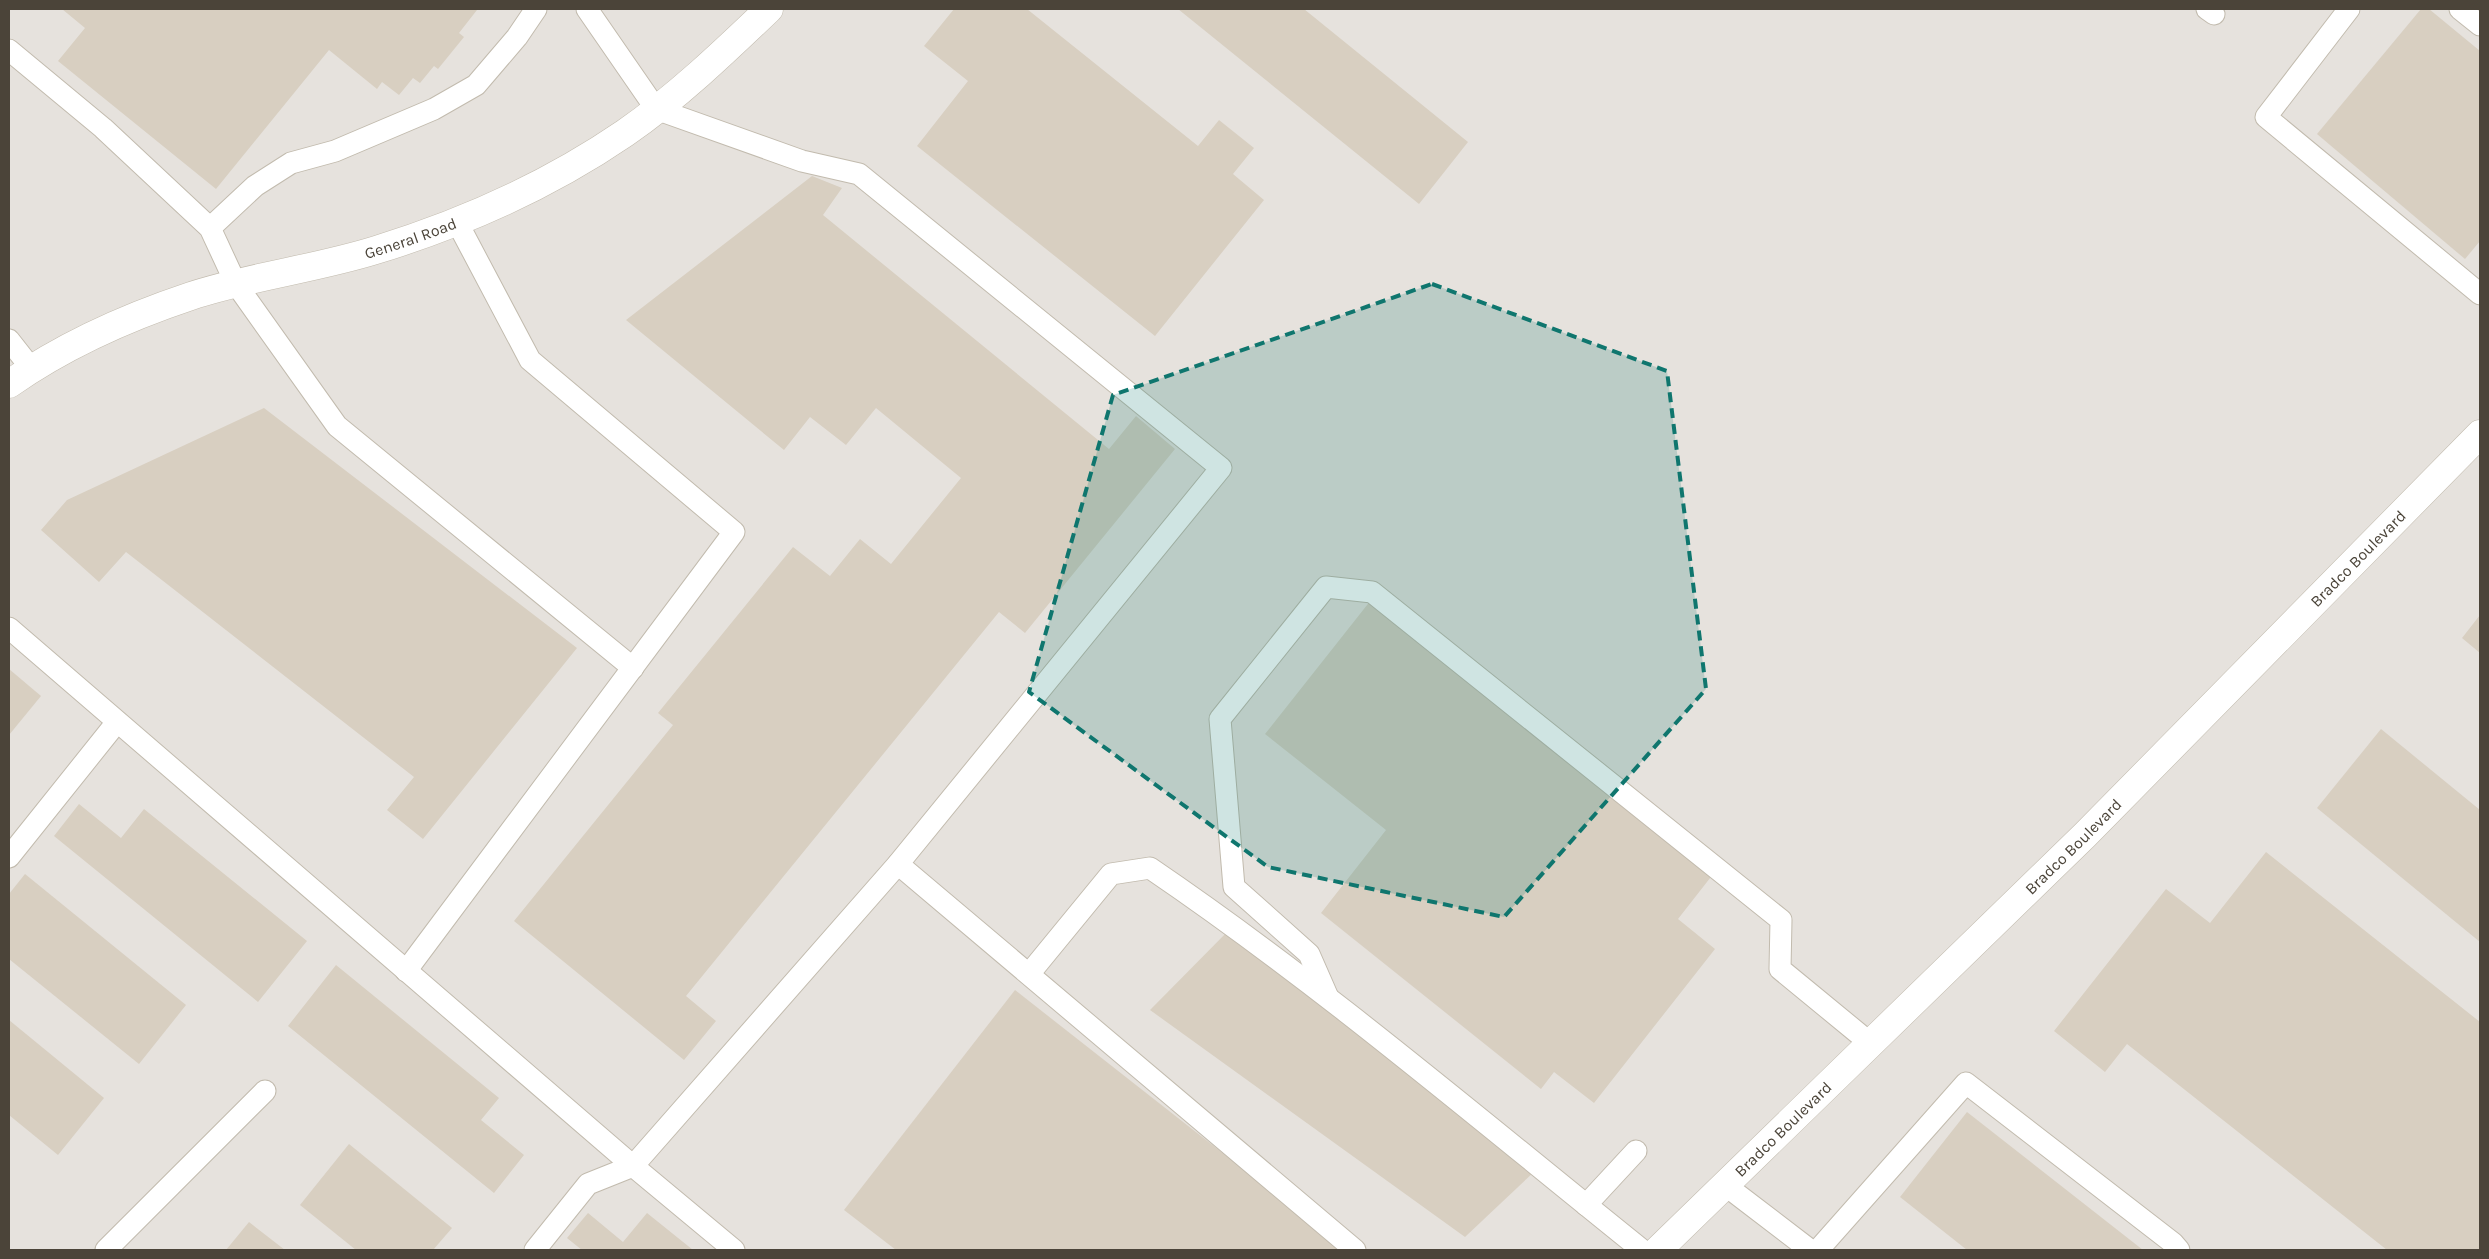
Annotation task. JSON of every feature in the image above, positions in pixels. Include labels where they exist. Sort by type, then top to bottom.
[{"type":"street","name":"General Road","points":[[9,384],[31,368],[107,329],[191,296],[374,251],[457,222],[540,186],[626,132],[656,109],[713,61],[769,9]]},
{"type":"street","name":"Bradco Boulevard","points":[[1658,1250],[2085,834],[2480,434]]},
{"type":"lane","points":[[210,228],[255,186],[291,163],[344,147],[434,109],[476,85],[517,37],[536,9]]},
{"type":"lane","points":[[535,1250],[588,1184],[633,1166],[898,864],[1221,468],[859,174],[802,161],[656,109],[587,9]]},
{"type":"lane","points":[[2349,9],[2266,118],[2480,294]]},
{"type":"lane","points":[[2460,9],[2480,25]]},
{"type":"lane","points":[[9,50],[103,128],[210,228],[236,284],[337,426],[633,668]]},
{"type":"lane","points":[[406,971],[734,532],[530,360],[457,222]]},
{"type":"lane","points":[[9,340],[31,368]]},
{"type":"lane","points":[[1327,995],[1310,954],[1234,887],[1220,719],[1326,587],[1372,592],[1781,920],[1780,969],[1870,1043]]},
{"type":"lane","points":[[9,628],[633,1166],[734,1250]]},
{"type":"lane","points":[[9,857],[117,722]]},
{"type":"lane","points":[[898,864],[1355,1250]]},
{"type":"lane","points":[[1029,974],[1111,874],[1150,868],[1230,922],[1327,995],[1642,1250]]},
{"type":"lane","points":[[1818,1250],[1966,1083],[2173,1243],[2179,1250]]},
{"type":"lane","points":[[106,1250],[265,1091]]},
{"type":"lane","points":[[1586,1205],[1636,1151]]},
{"type":"lane","points":[[1724,1185],[1810,1250]]},
{"type":"highlighted area","points":[[1432,284],[1667,371],[1706,689],[1504,917],[1268,867],[1029,692],[1113,395]]},
{"type":"shaded area","points":[[9,9],[2480,9],[2480,1250],[9,1250]]},
{"type":"building","points":[[62,9],[477,10],[459,33],[464,37],[438,69],[434,66],[420,83],[413,78],[399,95],[382,82],[377,89],[329,50],[216,189],[58,61],[85,28]]},
{"type":"building","points":[[954,9],[1027,9],[1198,146],[1219,120],[1254,148],[1233,174],[1264,200],[1155,336],[917,146],[968,81],[924,46]]},
{"type":"building","points":[[1178,9],[1304,9],[1468,142],[1419,204]]},
{"type":"building","points":[[2421,9],[2429,9],[2480,51],[2480,241],[2465,259],[2317,134]]},
{"type":"building","points":[[812,176],[842,188],[823,215],[1109,449],[1136,416],[1175,449],[1025,633],[999,612],[686,996],[716,1021],[684,1060],[514,921],[673,725],[658,713],[793,547],[830,576],[860,539],[891,564],[961,478],[876,408],[846,445],[810,417],[784,450],[626,320]]},
{"type":"building","points":[[264,408],[577,648],[423,839],[387,810],[414,777],[126,552],[99,582],[41,530],[67,500]]},
{"type":"building","points":[[1371,600],[1714,873],[1678,919],[1715,949],[1594,1103],[1554,1072],[1541,1089],[1321,913],[1386,830],[1265,734]]},
{"type":"building","points":[[2480,615],[2480,653],[2462,638]]},
{"type":"building","points":[[9,669],[41,696],[9,735]]},
{"type":"building","points":[[2381,729],[2480,810],[2480,942],[2317,808]]},
{"type":"building","points":[[79,804],[121,838],[144,809],[307,941],[258,1002],[54,836]]},
{"type":"building","points":[[2266,852],[2480,1022],[2479,1250],[2387,1250],[2127,1044],[2105,1072],[2054,1031],[2166,889],[2210,923]]},
{"type":"building","points":[[25,874],[186,1005],[139,1064],[9,959],[9,894]]},
{"type":"building","points":[[1231,928],[1535,1171],[1465,1237],[1150,1010]]},
{"type":"building","points":[[336,965],[499,1098],[481,1120],[524,1155],[494,1193],[288,1026]]},
{"type":"building","points":[[1015,990],[1346,1250],[896,1250],[844,1210]]},
{"type":"building","points":[[9,1020],[104,1098],[58,1155],[9,1115]]},
{"type":"building","points":[[1967,1112],[2143,1250],[1967,1250],[1900,1197]]},
{"type":"building","points":[[349,1144],[452,1228],[433,1250],[356,1250],[300,1205]]},
{"type":"building","points":[[588,1213],[623,1242],[647,1213],[693,1250],[582,1250],[567,1238]]},
{"type":"building","points":[[249,1222],[285,1250],[226,1250]]}]
